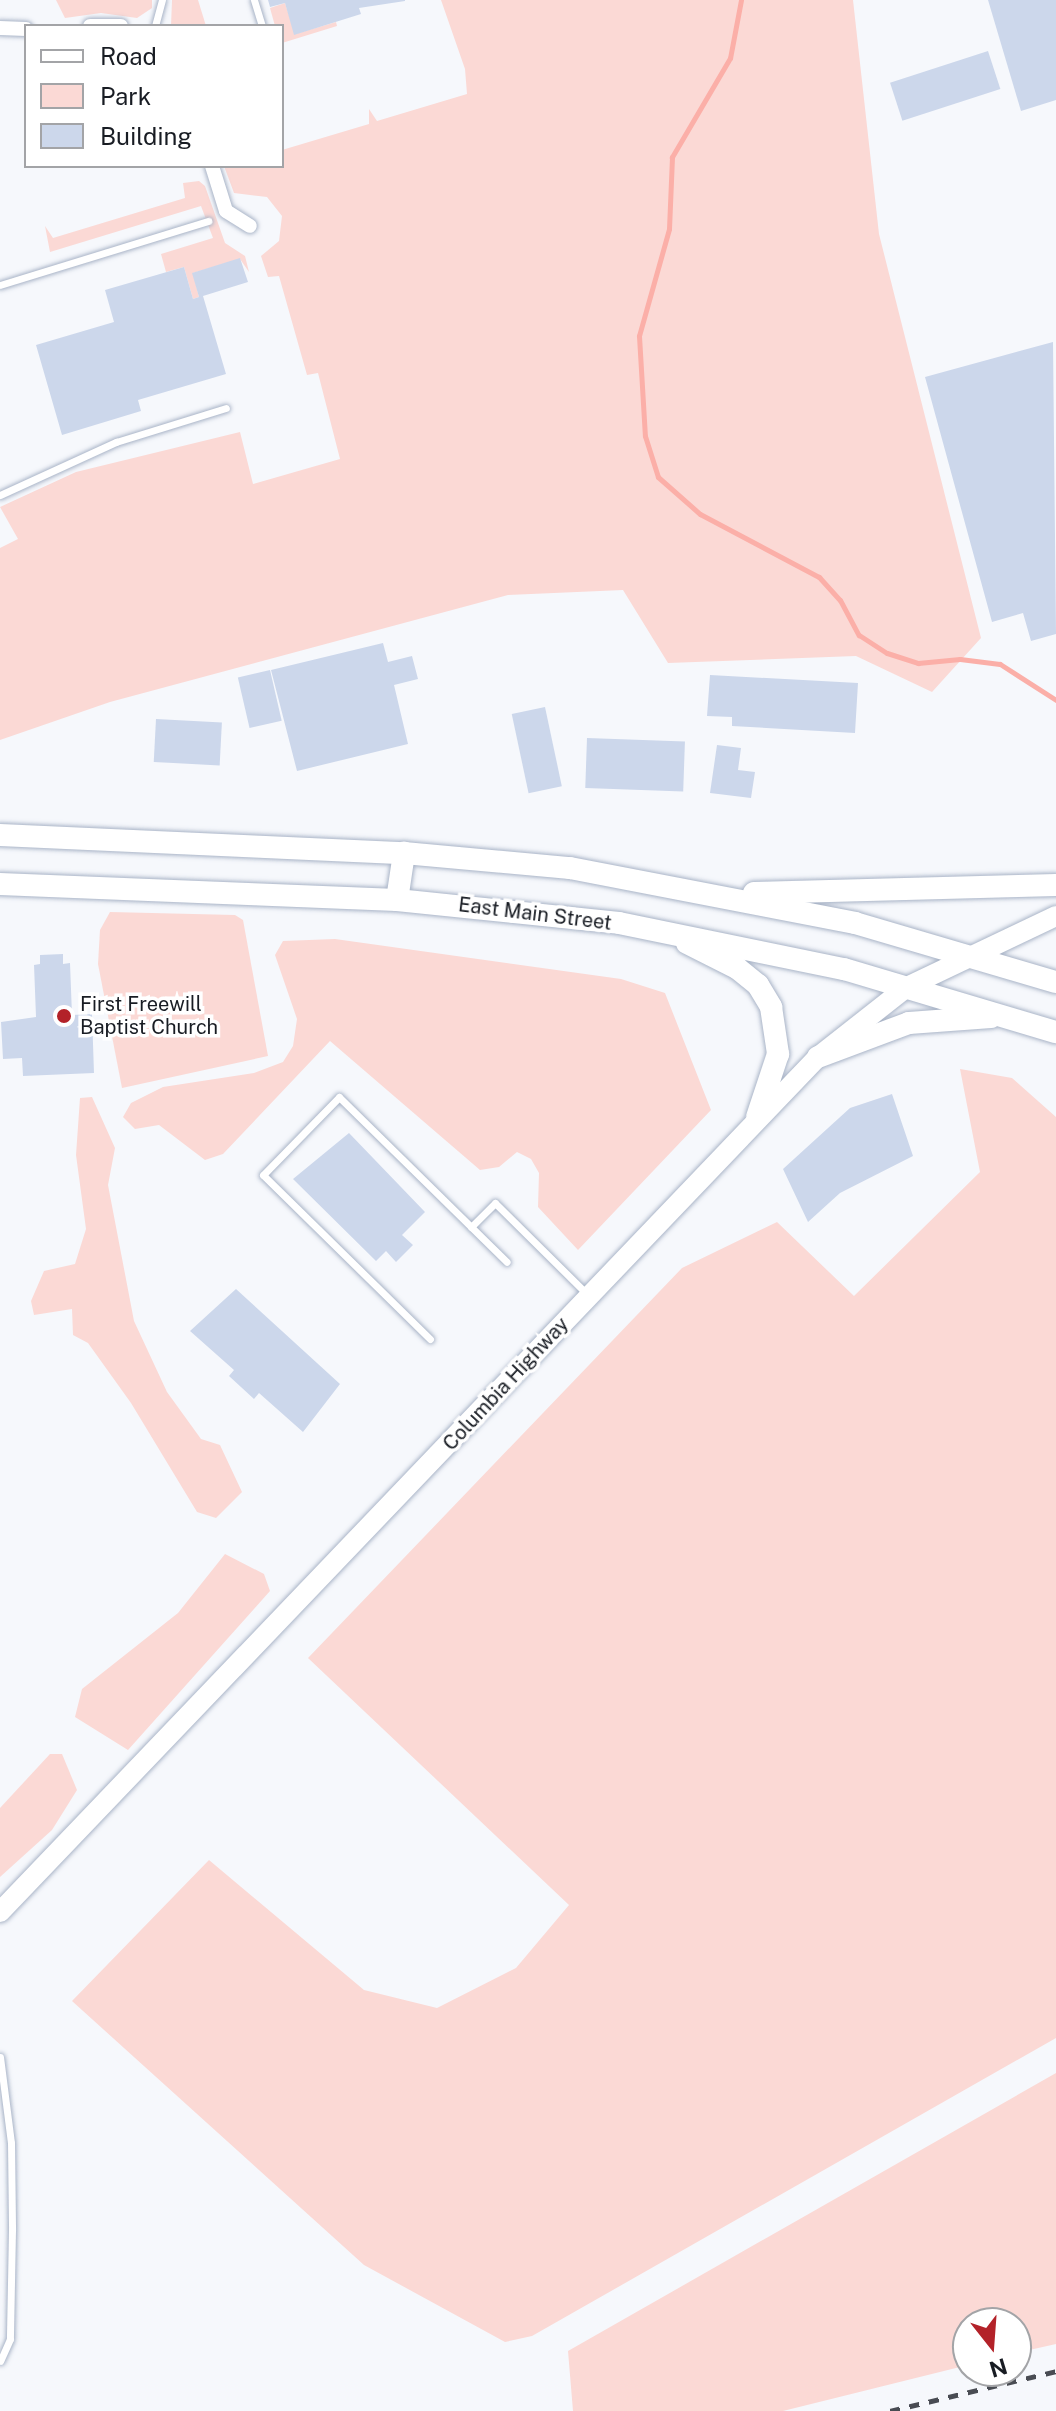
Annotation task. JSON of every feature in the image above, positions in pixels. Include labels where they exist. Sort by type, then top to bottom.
[{"type":"main road","points":[[0,835],[404,853],[570,868],[729,895],[969,955],[1056,982]]},
{"type":"main road","points":[[397,900],[404,853]]},
{"type":"main road","name":"East Main Street","points":[[0,884],[397,900],[527,911],[661,930],[751,947],[907,987],[1056,1032]]},
{"type":"main road","points":[[729,895],[817,887],[1056,885]]},
{"type":"main road","name":"Columbia Highway","points":[[0,1912],[757,1117],[818,1057],[907,987],[1056,916]]},
{"type":"main road","points":[[661,930],[737,968],[758,985],[771,1007],[778,1054],[757,1117]]},
{"type":"main road","points":[[818,1057],[905,1024],[1004,1016]]},
{"type":"street","points":[[0,28],[24,29]]},
{"type":"street","points":[[213,168],[226,211],[250,226]]},
{"type":"lane","points":[[156,24],[162,0]]},
{"type":"lane","points":[[254,0],[261,24]]},
{"type":"lane","points":[[0,285],[208,221]]},
{"type":"lane","points":[[0,495],[116,442],[226,408]]},
{"type":"lane","points":[[430,1339],[263,1175],[339,1097],[507,1262]]},
{"type":"lane","points":[[471,1227],[495,1203],[589,1296]]},
{"type":"lane","points":[[0,2057],[11,2143],[12,2230],[10,2339],[0,2361]]},
{"type":"green space","points":[[56,0],[152,0],[152,8],[137,18],[101,13],[65,18]]},
{"type":"green space","points":[[172,0],[198,0],[205,24],[171,24]]},
{"type":"green space","points":[[441,0],[853,0],[879,234],[981,638],[932,692],[856,656],[668,663],[623,590],[508,595],[110,702],[0,740],[0,548],[18,539],[0,507],[76,472],[240,432],[253,484],[340,459],[318,373],[307,375],[279,276],[268,277],[261,256],[279,241],[282,216],[267,197],[234,193],[225,168],[284,168],[284,149],[369,124],[369,109],[377,121],[467,94],[465,69]]},
{"type":"green space","points":[[285,3],[295,34],[336,22],[337,26],[284,42],[284,24],[274,24],[270,8]]},
{"type":"green space","points":[[199,181],[205,186],[225,243],[245,256],[249,272],[240,259],[193,273],[199,297],[193,299],[184,267],[166,272],[161,254],[213,238],[201,206],[50,252],[45,226],[53,238],[185,198],[183,183]]},
{"type":"green space","points":[[110,912],[235,915],[243,920],[268,1056],[122,1088],[98,964],[100,930]]},
{"type":"green space","points":[[335,939],[621,979],[665,993],[711,1110],[578,1250],[538,1207],[539,1173],[531,1159],[517,1152],[499,1167],[480,1170],[330,1041],[223,1154],[205,1160],[159,1125],[135,1129],[123,1117],[131,1103],[163,1087],[254,1073],[283,1062],[293,1046],[297,1019],[275,955],[283,941]]},
{"type":"green space","points":[[960,1069],[1012,1078],[1056,1117],[1056,2038],[532,2336],[505,2342],[364,2265],[72,2001],[209,1860],[364,1990],[437,2008],[516,1968],[569,1905],[308,1658],[682,1268],[777,1222],[854,1296],[980,1172]]},
{"type":"green space","points":[[92,1097],[115,1148],[108,1185],[134,1321],[167,1392],[201,1439],[220,1445],[242,1492],[216,1518],[197,1512],[131,1403],[88,1343],[73,1335],[72,1309],[34,1315],[31,1301],[44,1271],[75,1264],[86,1229],[76,1155],[80,1098]]},
{"type":"green space","points":[[225,1554],[264,1574],[270,1591],[128,1750],[75,1717],[82,1689],[178,1613]]},
{"type":"green space","points":[[50,1754],[62,1754],[77,1790],[52,1830],[0,1877],[0,1808]]},
{"type":"green space","points":[[1056,2073],[1056,2344],[1032,2349],[1032,2307],[952,2307],[952,2369],[783,2411],[573,2411],[568,2351]]},
{"type":"building","points":[[268,0],[405,1],[359,8],[361,14],[294,35],[285,3],[270,7]]},
{"type":"building","points":[[988,0],[1056,0],[1056,100],[1021,111]]},
{"type":"building","points":[[988,51],[1000,89],[902,121],[890,83]]},
{"type":"building","points":[[240,258],[248,282],[203,296],[226,374],[138,400],[141,411],[62,435],[36,345],[114,322],[105,290],[184,267],[193,299],[199,297],[192,273]]},
{"type":"building","points":[[1053,342],[1056,634],[1031,641],[1023,613],[992,622],[925,377]]},
{"type":"building","points":[[383,643],[388,662],[412,656],[418,679],[394,685],[408,744],[297,771],[271,670]]},
{"type":"building","points":[[270,670],[282,721],[250,728],[238,677]]},
{"type":"building","points":[[710,675],[858,683],[855,733],[732,726],[732,717],[707,716]]},
{"type":"building","points":[[545,707],[562,786],[529,793],[512,714]]},
{"type":"building","points":[[156,719],[222,722],[220,765],[154,762]]},
{"type":"building","points":[[587,738],[685,741],[683,791],[585,788]]},
{"type":"building","points":[[717,745],[741,748],[738,770],[755,772],[751,798],[710,793]]},
{"type":"building","name":"First Freewill Baptist Church","points":[[63,954],[63,964],[70,963],[72,1015],[92,1014],[94,1073],[23,1076],[22,1058],[3,1059],[1,1022],[36,1017],[34,965],[40,964],[40,955]]},
{"type":"building","points":[[892,1094],[913,1156],[840,1193],[808,1222],[783,1169],[850,1108]]},
{"type":"building","points":[[349,1133],[425,1212],[402,1235],[413,1245],[396,1262],[386,1251],[376,1261],[293,1179]]},
{"type":"building","points":[[236,1289],[340,1384],[303,1432],[259,1393],[254,1399],[229,1376],[234,1370],[190,1331]]},
{"type":"waterway","points":[[741,0],[730,58],[672,157],[669,229],[639,336],[645,436],[658,477],[700,514],[819,577],[840,600],[859,635],[887,653],[918,663],[960,659],[1000,664],[1056,700]]},
{"type":"railway","points":[[890,2411],[1056,2371]]},
{"type":"place","name":"First Freewill Baptist Church","points":[[64,1016]]}]
